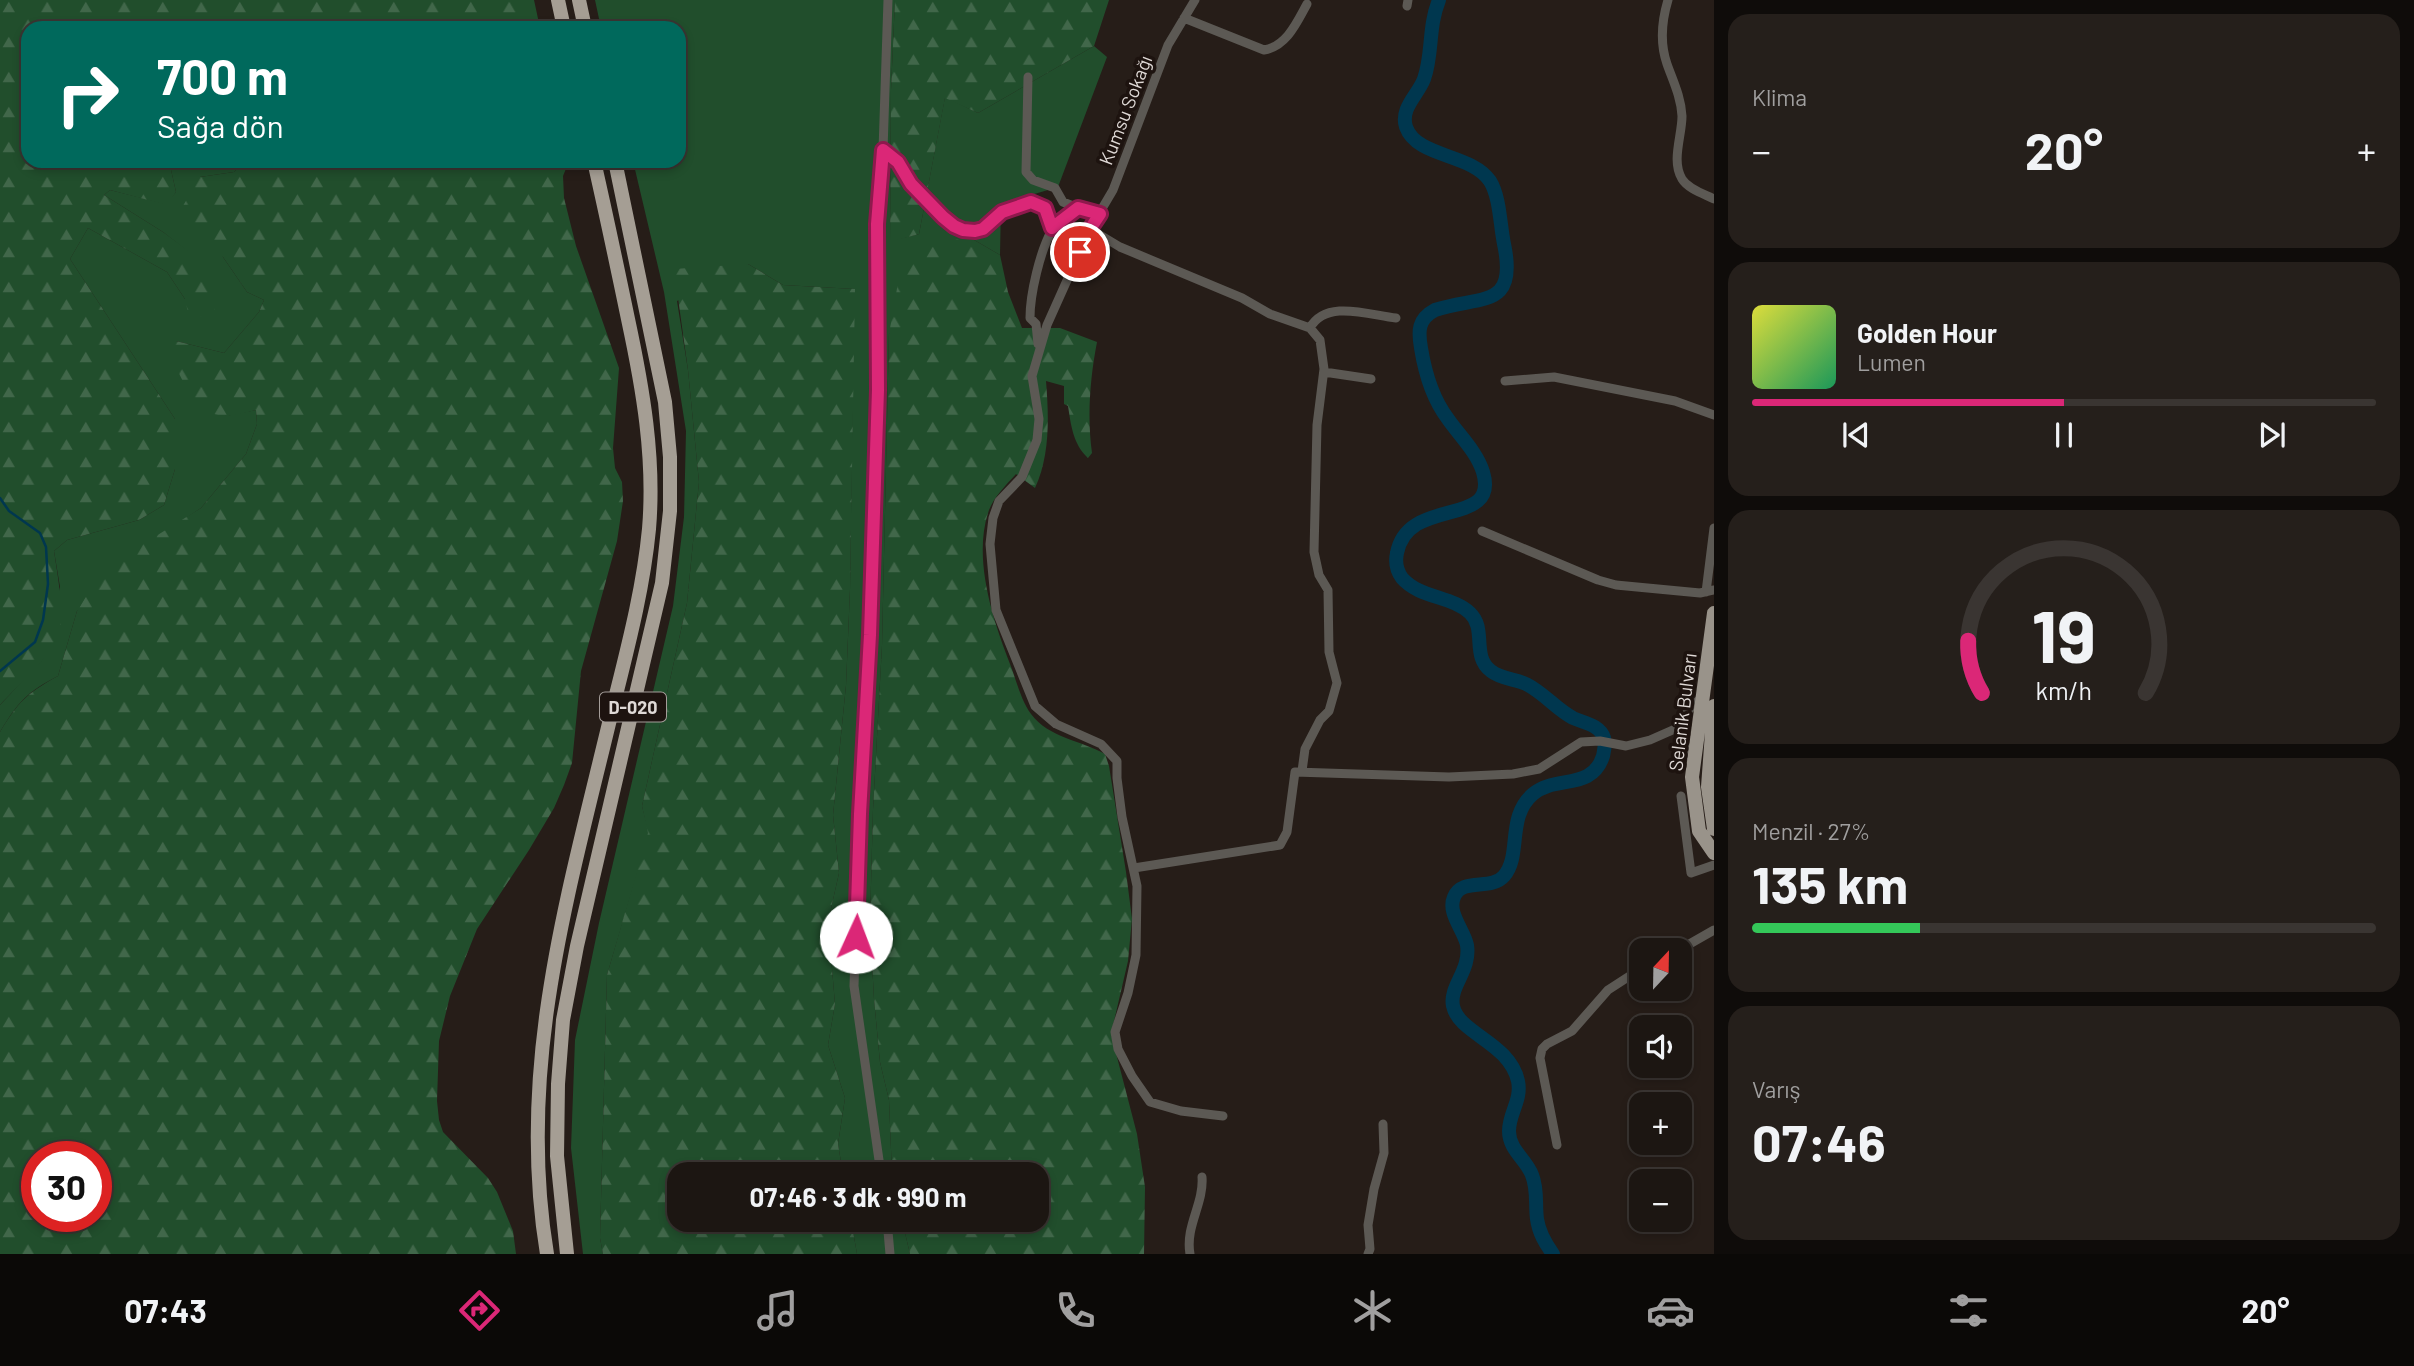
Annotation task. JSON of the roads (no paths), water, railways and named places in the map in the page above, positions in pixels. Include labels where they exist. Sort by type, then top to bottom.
[{"type":"highway","points":[[558,0],[562,21]]},
{"type":"highway","points":[[579,0],[584,21]]},
{"type":"highway","name":"D-020","points":[[547,1254],[537,1140],[544,1025],[557,945],[642,581],[651,501],[650,453],[644,398],[595,168]]},
{"type":"highway","name":"D-020","points":[[567,1254],[557,1156],[559,1069],[564,1020],[577,946],[662,583],[670,511],[670,457],[665,402],[616,168]]},
{"type":"main road","name":"Selanik Bulvarı","points":[[1714,613],[1692,777],[1699,831],[1714,853]]},
{"type":"main road","name":"Selanik Bulvarı","points":[[1714,706],[1708,787],[1714,829]]},
{"type":"street","points":[[879,1162],[855,986],[878,390],[877,224],[883,150],[888,0]]},
{"type":"street","name":"Kumsu Sokağı","points":[[1038,353],[1059,297],[1090,229],[1113,190],[1168,45],[1195,0]]},
{"type":"street","points":[[1668,0],[1663,49],[1677,87],[1682,112],[1677,159],[1679,171],[1685,184],[1714,199]]},
{"type":"street","points":[[1184,18],[1264,50],[1272,49],[1282,41],[1295,26],[1307,4]]},
{"type":"street","points":[[1028,77],[1026,172],[1033,180],[1055,188],[1063,202],[1100,214]]},
{"type":"street","points":[[883,150],[898,162],[911,184],[954,226],[975,231],[983,229],[1002,212],[1031,202],[1045,208],[1052,228]]},
{"type":"street","points":[[1078,208],[1052,228],[1030,307],[1030,318],[1035,324],[1038,337],[1038,353],[1032,376],[1040,419],[1037,440],[1022,477],[999,501],[993,518],[990,544],[996,610],[1035,706],[1056,724],[1101,744],[1117,761],[1116,778],[1122,817],[1137,886],[1136,956],[1128,993],[1115,1032],[1118,1048],[1132,1076],[1150,1102],[1181,1111],[1223,1116]]},
{"type":"street","points":[[1090,229],[1120,247],[1242,298],[1270,314],[1310,328],[1320,340],[1324,355],[1324,372],[1317,425],[1314,552],[1319,575],[1328,590],[1329,652],[1337,683],[1329,710],[1320,720],[1305,749],[1302,771]]},
{"type":"street","points":[[1310,328],[1315,320],[1332,311],[1396,318]]},
{"type":"street","points":[[1324,372],[1371,379]]},
{"type":"street","points":[[1506,381],[1555,377],[1675,401],[1714,415]]},
{"type":"street","points":[[1482,531],[1598,580],[1616,585],[1700,593],[1710,591],[1714,528]]},
{"type":"street","points":[[1693,760],[1687,751],[1685,715],[1701,698]]},
{"type":"street","points":[[1133,868],[1280,845],[1287,832],[1292,778],[1295,772],[1449,777],[1513,774],[1539,769],[1581,742],[1600,740],[1617,744],[1637,744],[1684,725]]},
{"type":"street","points":[[1681,796],[1691,873],[1714,865]]},
{"type":"street","points":[[1692,943],[1714,930]]},
{"type":"street","points":[[1557,1145],[1540,1058],[1542,1049],[1572,1031],[1608,990],[1629,976]]},
{"type":"street","points":[[1368,1254],[1368,1225],[1384,1153],[1383,1124]]},
{"type":"street","points":[[1190,1254],[1190,1225],[1203,1193],[1202,1177]]},
{"type":"street","points":[[888,1232],[890,1254]]},
{"type":"waterway","points":[[1439,0],[1433,20],[1427,70],[1407,108],[1406,127],[1421,145],[1470,165],[1490,181],[1498,203],[1507,265],[1505,280],[1500,290],[1492,296],[1435,310],[1425,317],[1420,326],[1423,357],[1433,394],[1442,411],[1477,458],[1483,472],[1485,489],[1478,501],[1417,524],[1405,535],[1397,553],[1397,566],[1402,578],[1409,585],[1463,607],[1470,613],[1478,627],[1482,658],[1491,671],[1522,682],[1573,718],[1595,727],[1602,734],[1605,743],[1603,756],[1591,774],[1542,788],[1525,803],[1517,825],[1512,858],[1504,876],[1492,883],[1463,887],[1452,903],[1454,915],[1467,945],[1466,963],[1454,992],[1453,1006],[1464,1024],[1495,1048],[1513,1068],[1519,1088],[1510,1124],[1510,1138],[1532,1175],[1538,1224],[1553,1254]]},
{"type":"waterway","points":[[0,498],[9,511],[40,533],[46,547],[48,584],[43,620],[35,642],[0,671]]}]
